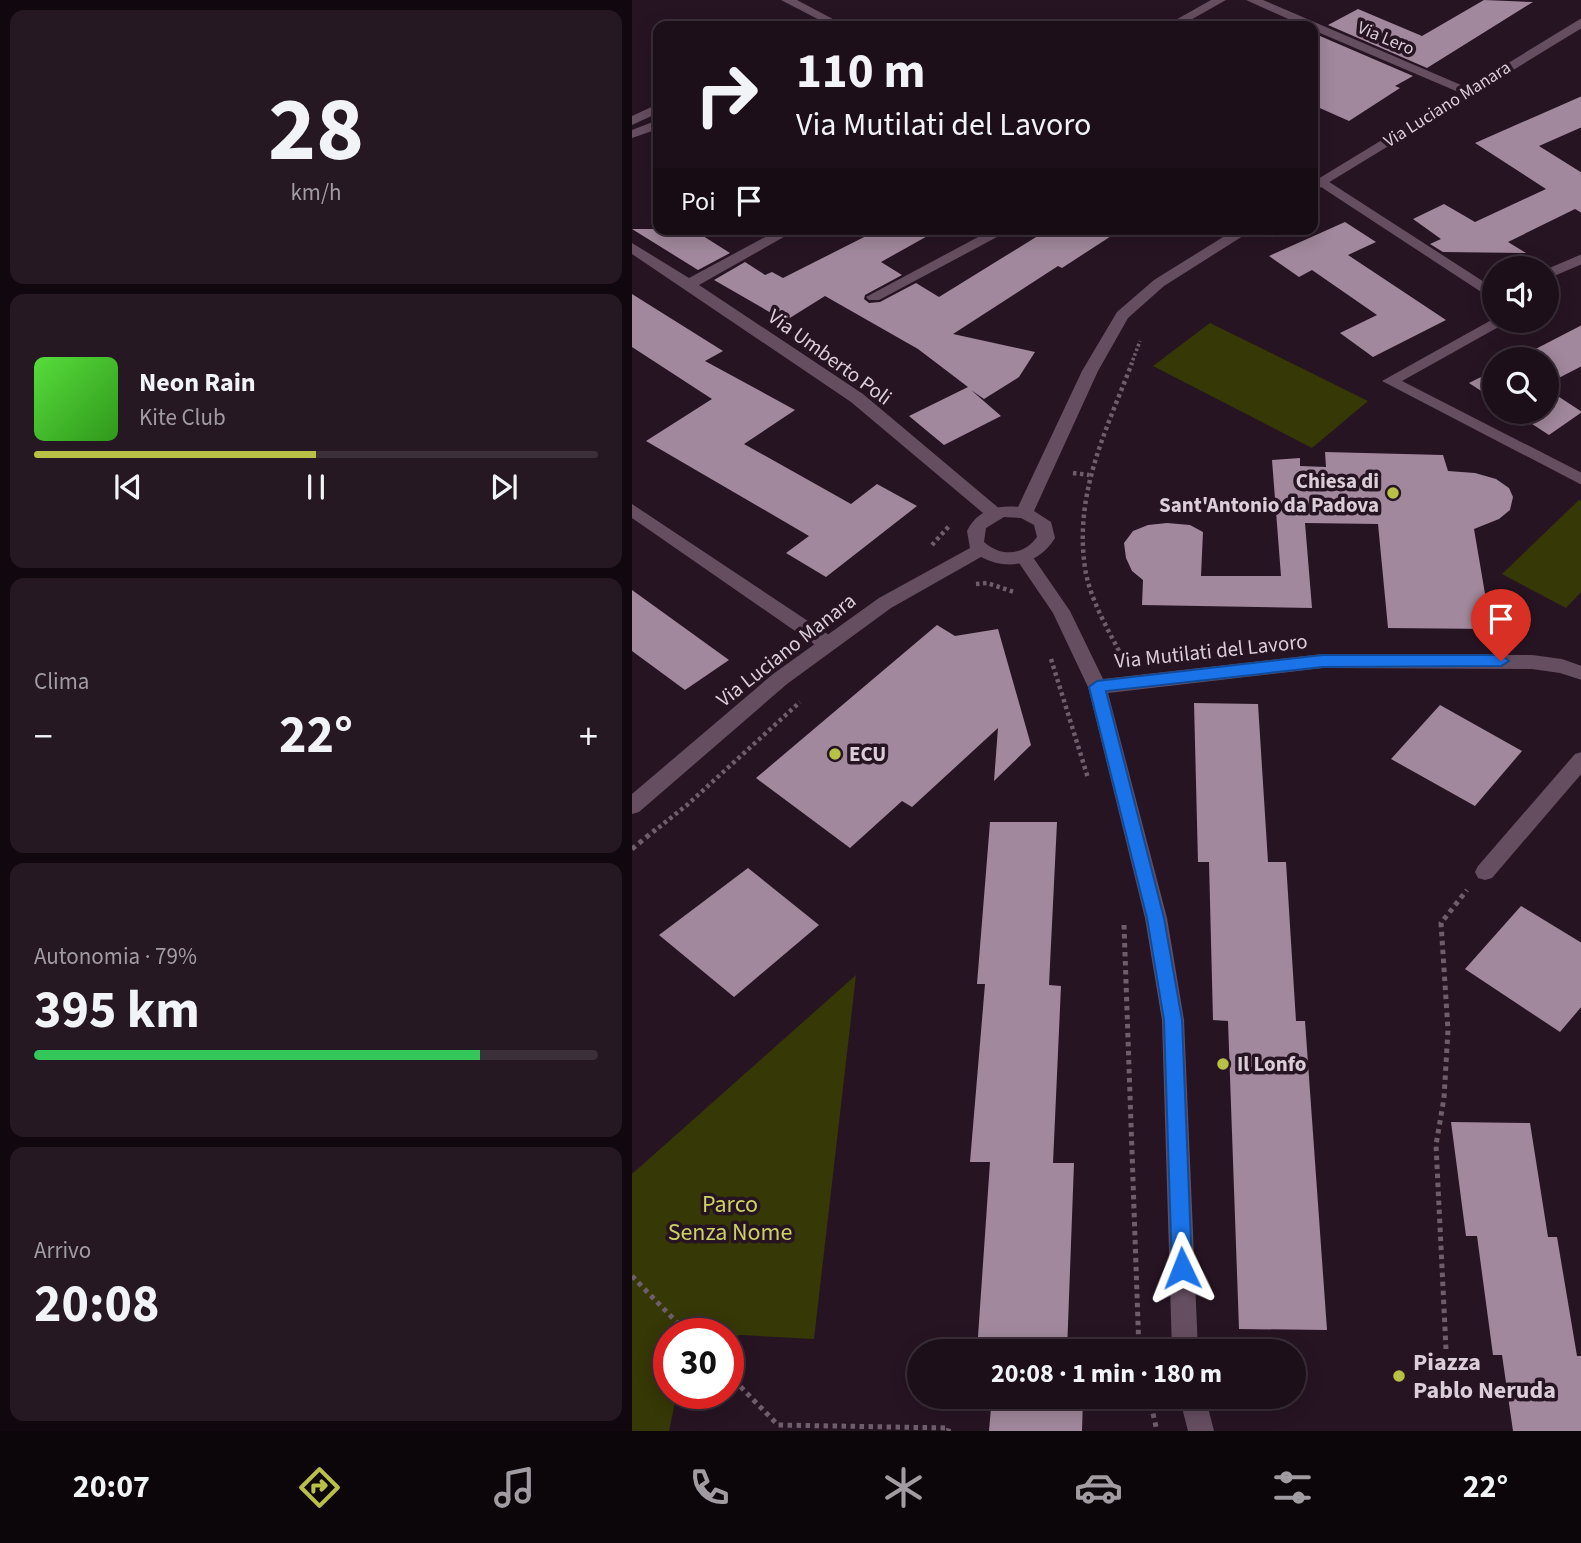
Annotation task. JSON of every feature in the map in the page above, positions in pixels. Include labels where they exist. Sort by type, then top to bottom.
[{"type":"street","points":[[787,0],[830,21]]},
{"type":"street","points":[[1180,21],[1220,0]]},
{"type":"street","name":"Via Lero","points":[[1252,0],[1302,21]]},
{"type":"street","name":"Via Luciano Manara","points":[[1318,185],[1581,22]]},
{"type":"street","name":"Via Lero","points":[[1318,28],[1468,91]]},
{"type":"street","points":[[632,121],[653,110]]},
{"type":"street","points":[[632,134],[653,126]]},
{"type":"street","points":[[1318,185],[1482,288]]},
{"type":"street","points":[[689,284],[780,235]]},
{"type":"street","points":[[874,297],[993,235]]},
{"type":"street","points":[[1024,513],[1090,371],[1122,315],[1159,283],[1237,235]]},
{"type":"street","name":"Via Umberto Poli","points":[[632,247],[857,398],[995,514]]},
{"type":"street","points":[[1559,269],[1581,258]]},
{"type":"street","points":[[1482,331],[1390,381],[1581,480]]},
{"type":"street","points":[[632,510],[828,644]]},
{"type":"street","points":[[1024,513],[1042,522],[1046,530],[1042,546],[1025,557],[1001,559],[981,550],[976,544],[975,530],[986,518],[995,514],[1024,513]]},
{"type":"street","name":"Via Luciano Manara","points":[[632,806],[780,679],[885,603],[981,550]]},
{"type":"street","points":[[1025,557],[1061,611],[1097,687],[1156,918],[1173,1020],[1185,1339]]},
{"type":"street","name":"Via Mutilati del Lavoro","points":[[1097,687],[1323,661],[1532,662],[1562,666],[1581,673]]},
{"type":"street","points":[[1485,872],[1581,759]]},
{"type":"street","points":[[1195,1409],[1201,1431]]},
{"type":"path","points":[[1263,242],[1273,235]]},
{"type":"path","points":[[1134,682],[1095,602],[1085,569],[1083,504],[1089,475],[1144,333]]},
{"type":"path","points":[[974,584],[987,583],[1008,588],[1024,599]]},
{"type":"path","points":[[1048,649],[1088,780]]},
{"type":"path","points":[[632,849],[687,805],[806,697]]},
{"type":"path","points":[[1446,1349],[1436,1145],[1444,1098],[1448,1030],[1441,923],[1451,907],[1485,872]]},
{"type":"path","points":[[1124,923],[1139,1339]]},
{"type":"path","points":[[632,1276],[673,1318]]},
{"type":"path","points":[[744,1390],[778,1425],[949,1428],[948,1431]]},
{"type":"path","points":[[1152,1409],[1157,1431]]},
{"type":"green space","points":[[1210,323],[1368,401],[1312,448],[1153,366]]},
{"type":"green space","points":[[1579,500],[1582,501],[1581,592],[1566,608],[1502,574]]},
{"type":"green space","name":"Parco Senza Nome","points":[[856,975],[814,1339],[744,1335],[744,1318],[653,1318],[653,1409],[674,1409],[669,1431],[632,1431],[632,1174]]},
{"type":"building","points":[[1484,0],[1533,2],[1427,68],[1328,25],[1358,9],[1422,36]]},
{"type":"building","points":[[1318,35],[1413,76],[1395,86],[1400,88],[1349,121],[1318,107]]},
{"type":"building","points":[[1582,96],[1582,127],[1539,146],[1582,173],[1582,213],[1575,209],[1508,242],[1526,253],[1443,252],[1430,244],[1441,239],[1413,219],[1444,204],[1475,222],[1546,189],[1475,143]]},
{"type":"building","points":[[1345,222],[1376,242],[1348,255],[1446,320],[1373,357],[1340,333],[1377,315],[1312,270],[1299,277],[1269,256]]},
{"type":"building","points":[[632,229],[653,229],[653,235],[702,235],[730,253],[698,270]]},
{"type":"building","points":[[868,235],[929,235],[881,262],[902,275],[865,295],[864,299],[869,303],[880,302],[916,283],[939,297],[1039,235],[1113,235],[1062,268],[1058,266],[953,334],[1035,352],[1019,377],[984,399],[971,390],[1001,416],[944,445],[909,416],[968,387],[918,349],[825,296],[785,321],[714,280],[745,262],[765,275],[772,272],[783,278]]},
{"type":"building","points":[[632,294],[723,351],[705,361],[795,410],[744,444],[851,504],[877,484],[917,506],[826,577],[786,553],[809,536],[646,441],[712,399],[632,347]]},
{"type":"building","points":[[1582,325],[1582,366],[1559,378],[1559,347],[1539,347]]},
{"type":"building","points":[[1482,376],[1482,392],[1469,383]]},
{"type":"building","points":[[1559,397],[1582,412],[1549,435],[1532,424],[1559,424]]},
{"type":"building","points":[[1325,452],[1443,455],[1448,471],[1475,473],[1496,479],[1509,488],[1513,497],[1510,510],[1499,519],[1474,529],[1491,629],[1388,628],[1378,524],[1305,523],[1312,608],[1142,605],[1143,580],[1132,571],[1126,558],[1124,543],[1133,531],[1148,525],[1190,525],[1203,532],[1201,576],[1281,576],[1272,460],[1300,458],[1300,466],[1326,467]]},
{"type":"building","points":[[632,590],[729,660],[685,690],[632,651]]},
{"type":"building","points":[[937,625],[955,636],[998,629],[1031,745],[994,781],[998,728],[912,807],[902,801],[850,848],[756,778]]},
{"type":"building","points":[[1194,703],[1258,704],[1268,862],[1286,862],[1296,1021],[1305,1021],[1327,1330],[1239,1329],[1228,1021],[1213,1020],[1209,862],[1198,862]]},
{"type":"building","points":[[1440,705],[1522,751],[1475,806],[1391,759]]},
{"type":"building","points":[[990,822],[1057,822],[1049,985],[1061,986],[1053,1163],[1074,1163],[1067,1339],[978,1339],[990,1162],[970,1162],[985,984],[977,984]]},
{"type":"building","points":[[748,868],[819,925],[734,997],[659,935]]},
{"type":"building","points":[[1521,906],[1582,943],[1582,1006],[1560,1032],[1465,969]]},
{"type":"building","points":[[1451,1122],[1530,1123],[1548,1237],[1557,1237],[1577,1356],[1582,1356],[1582,1431],[1513,1431],[1502,1355],[1493,1355],[1477,1236],[1466,1236]]},
{"type":"building","points":[[991,1409],[1083,1409],[1082,1431],[989,1431]]},
{"type":"place","name":"Chiesa di Sant'Antonio da Padova","points":[[1393,493]]},
{"type":"place","name":"ECU","points":[[835,754]]},
{"type":"place","name":"Il Lonfo","points":[[1223,1064]]},
{"type":"place","name":"Piazza Pablo Neruda","points":[[1399,1376]]},
{"type":"route","points":[[1182,1268],[1173,1020],[1156,918],[1097,687],[1323,661],[1501,661]]}]
